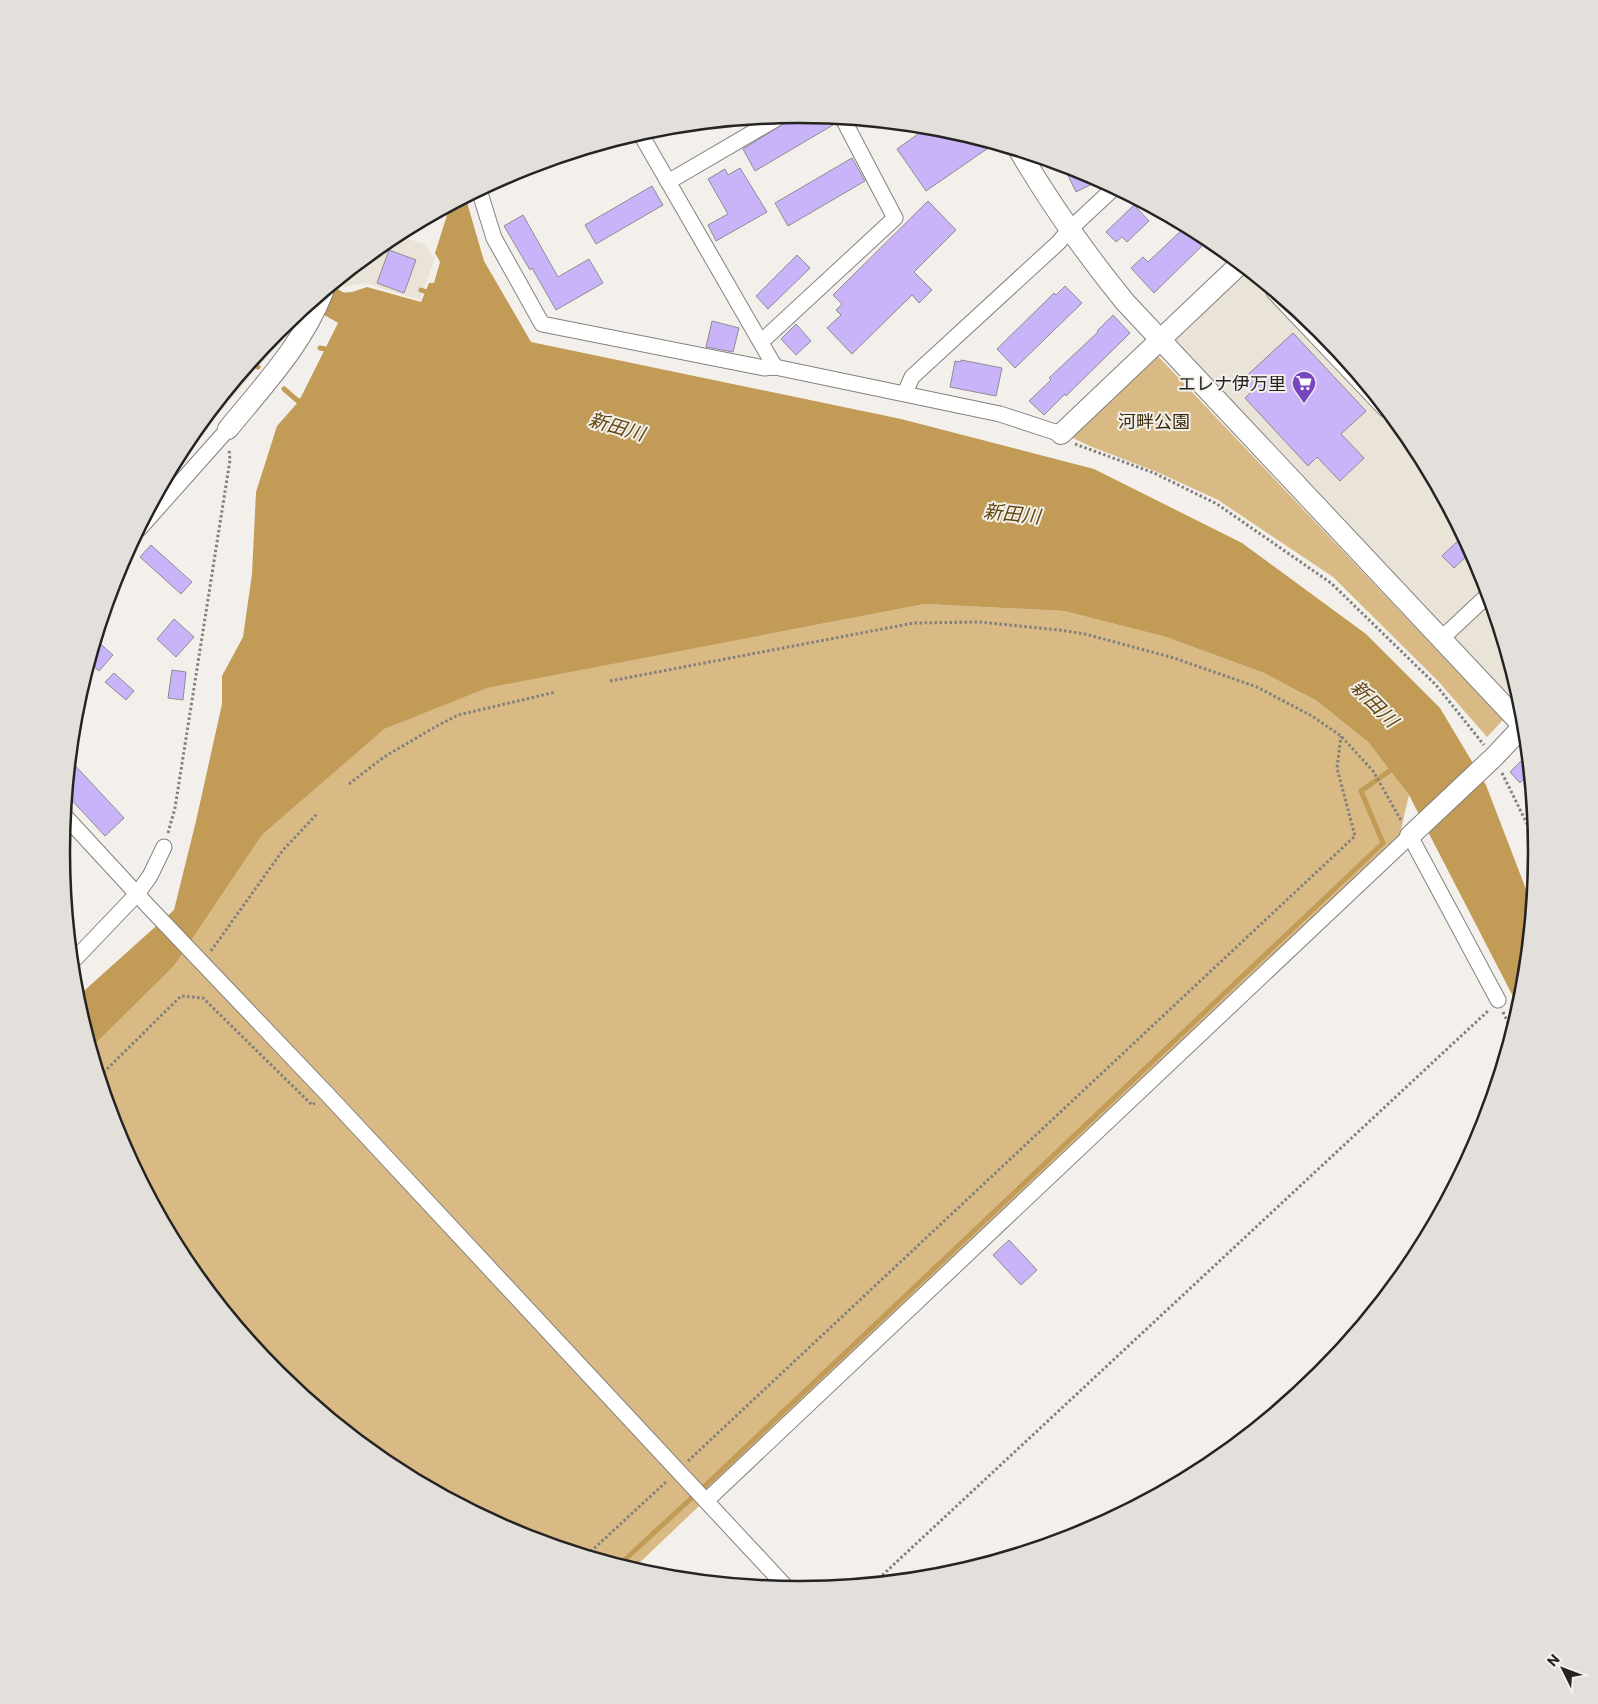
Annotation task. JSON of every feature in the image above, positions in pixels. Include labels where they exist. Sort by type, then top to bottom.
[{"type":"street","points":[[668,182],[767,124]]},
{"type":"street","points":[[761,342],[895,218],[846,125]]},
{"type":"street","points":[[644,140],[775,367]]},
{"type":"street","points":[[1024,159],[1069,230],[1125,302],[1515,716]]},
{"type":"street","points":[[905,393],[912,377],[1059,242],[1069,230],[1109,193]]},
{"type":"street","points":[[481,196],[494,238],[542,324],[764,368],[775,367],[905,393],[1000,414],[1061,434],[1235,268]]},
{"type":"street","points":[[155,511],[228,429],[293,349],[318,304]]},
{"type":"street","points":[[1442,638],[1482,599]]},
{"type":"street","points":[[706,1501],[1518,732]]},
{"type":"street","points":[[71,823],[329,1096],[780,1580]]},
{"type":"street","points":[[1410,836],[1498,1000]]},
{"type":"street","points":[[78,956],[137,894],[150,876],[164,847]]},
{"type":"path","points":[[164,847],[175,808],[230,460],[228,429]]},
{"type":"path","points":[[1061,434],[1068,441],[1154,473],[1217,504],[1331,583],[1436,685],[1494,757],[1527,823]]},
{"type":"path","points":[[610,681],[914,623],[980,622],[1085,634],[1174,658],[1257,687],[1312,716],[1341,736],[1373,771],[1410,836]]},
{"type":"path","points":[[349,784],[384,757],[458,715],[556,692]]},
{"type":"path","points":[[592,1550],[1356,836],[1338,768],[1341,736]]},
{"type":"path","points":[[203,962],[284,850],[317,814]]},
{"type":"path","points":[[105,1072],[181,996],[203,998],[312,1105],[329,1096]]},
{"type":"path","points":[[881,1576],[1498,1000],[1508,1021]]},
{"type":"shaded area","points":[[407,238],[424,244],[435,258],[420,300],[365,283],[344,287],[345,282],[355,274]]},
{"type":"shaded area","points":[[1239,271],[1280,304],[1347,371],[1405,447],[1453,530],[1473,573],[1489,618],[1511,697],[1168,339]]},
{"type":"shaded area","points":[[278,344],[209,424],[251,371]]},
{"type":"green space","name":"河畔公園","points":[[1156,354],[1503,720],[1487,737],[1438,681],[1333,577],[1218,500],[1157,472],[1087,445],[1069,436]]},
{"type":"green space","points":[[925,604],[1064,611],[1166,637],[1264,673],[1317,701],[1368,742],[1409,795],[1399,838],[639,1563],[565,1542],[520,1526],[477,1506],[434,1483],[394,1458],[318,1400],[251,1333],[193,1257],[145,1174],[125,1131],[96,1043],[174,966],[262,835],[383,729],[486,688]]},
{"type":"water","points":[[467,203],[484,261],[531,342],[901,419],[1094,469],[1242,543],[1366,634],[1440,708],[1486,785],[1526,890],[1522,947],[1513,997],[1409,795],[1368,742],[1317,701],[1264,673],[1166,637],[1064,611],[925,604],[487,688],[384,729],[262,835],[174,966],[96,1043],[84,991],[174,910],[222,704],[222,676],[243,637],[252,574],[256,492],[277,426],[299,401],[339,321],[332,318],[340,293],[352,292],[367,287],[421,302],[429,283],[434,283],[440,262],[435,253],[447,214]]},
{"type":"building","points":[[784,124],[833,125],[755,171],[743,149]]},
{"type":"building","points":[[919,133],[988,148],[926,191],[897,149]]},
{"type":"building","points":[[852,158],[865,181],[788,226],[775,203]]},
{"type":"building","points":[[740,168],[767,212],[716,241],[708,225],[728,214],[708,179],[725,169],[728,175]]},
{"type":"building","points":[[1067,174],[1091,184],[1076,192]]},
{"type":"building","points":[[652,186],[663,205],[596,244],[585,225]]},
{"type":"building","points":[[928,201],[956,230],[914,272],[932,290],[919,303],[912,295],[852,354],[827,328],[841,315],[836,310],[842,304],[833,295]]},
{"type":"building","points":[[1134,205],[1149,221],[1127,242],[1122,237],[1116,242],[1106,232]]},
{"type":"building","points":[[523,215],[558,277],[589,259],[603,283],[556,310],[532,268],[530,270],[504,226]]},
{"type":"building","points":[[1180,231],[1203,245],[1154,293],[1131,268],[1143,257],[1148,262]]},
{"type":"building","points":[[389,250],[416,260],[404,293],[377,283]]},
{"type":"building","points":[[797,255],[810,268],[768,309],[756,296]]},
{"type":"building","points":[[1065,286],[1082,303],[1015,368],[997,349],[1054,293],[1056,295]]},
{"type":"building","points":[[1113,315],[1130,333],[1044,415],[1029,401],[1051,380],[1049,378],[1098,332]]},
{"type":"building","points":[[712,321],[739,328],[733,352],[706,347]]},
{"type":"building","points":[[796,324],[811,341],[796,355],[781,339]]},
{"type":"building","points":[[1293,333],[1366,411],[1341,434],[1364,458],[1340,481],[1317,457],[1308,466],[1245,398],[1252,391],[1242,380]]},
{"type":"building","points":[[961,360],[1002,368],[996,396],[950,387],[955,361],[961,362]]},
{"type":"building","points":[[1458,541],[1466,557],[1454,568],[1442,556]]},
{"type":"building","points":[[151,545],[192,582],[181,594],[140,557]]},
{"type":"building","points":[[174,619],[194,637],[176,657],[157,639]]},
{"type":"building","points":[[101,644],[113,655],[99,671],[94,667]]},
{"type":"building","points":[[172,670],[186,672],[183,700],[168,698]]},
{"type":"building","points":[[114,673],[134,691],[126,700],[105,682]]},
{"type":"building","points":[[1522,760],[1524,779],[1520,783],[1510,772]]},
{"type":"building","points":[[75,766],[124,818],[105,836],[72,801]]},
{"type":"building","points":[[1009,1240],[1037,1270],[1021,1285],[993,1255]]},
{"type":"waterway","points":[[421,290],[432,294]]},
{"type":"waterway","name":"新田川","points":[[325,299],[370,324]]},
{"type":"waterway","points":[[320,348],[331,350]]},
{"type":"waterway","points":[[284,389],[298,401],[305,400]]},
{"type":"waterway","points":[[625,1560],[1383,843],[1361,791],[1395,767]]},
{"type":"place","name":"エレナ伊万里","points":[[1304,404]]}]
